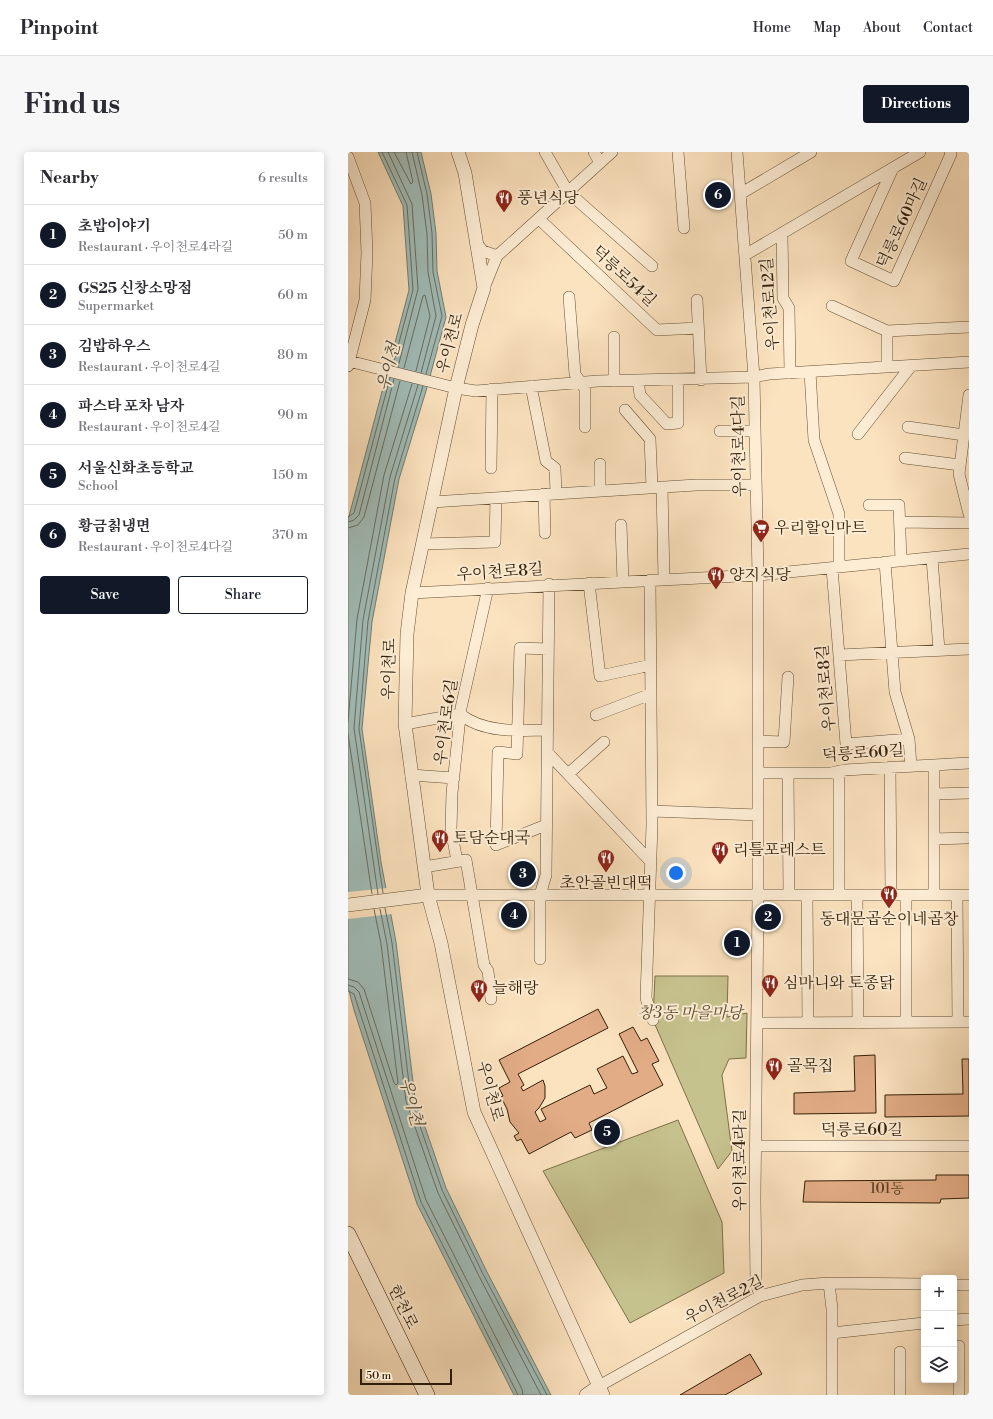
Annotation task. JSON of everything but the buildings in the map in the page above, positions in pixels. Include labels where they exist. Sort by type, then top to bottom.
[{"type":"main road","name":"한천로","points":[[348,1234],[427,1395]]},
{"type":"street","name":"우이천로","points":[[458,152],[464,174],[484,288],[472,326],[456,388],[412,593],[407,634],[405,724],[428,895],[441,942],[474,1112],[601,1391]]},
{"type":"street","name":"덕릉로54길","points":[[545,152],[568,192],[652,266]]},
{"type":"street","points":[[594,152],[600,163]]},
{"type":"street","points":[[484,288],[497,256],[612,152]]},
{"type":"street","points":[[678,152],[684,228]]},
{"type":"street","name":"우이천로4다길","points":[[737,152],[754,377],[758,574],[758,895]]},
{"type":"street","points":[[740,194],[811,152]]},
{"type":"street","name":"덕릉로60마길","points":[[745,255],[920,152]]},
{"type":"street","name":"덕릉로60마길","points":[[893,168],[851,261],[894,281],[951,154],[950,152]]},
{"type":"street","points":[[348,157],[352,182],[365,203],[367,253],[365,300],[349,363]]},
{"type":"street","name":"덕릉로54길","points":[[539,218],[657,330],[698,328]]},
{"type":"street","name":"우이천로12길","points":[[782,233],[783,298],[789,308],[790,373]]},
{"type":"street","points":[[477,244],[483,251],[497,256]]},
{"type":"street","points":[[569,296],[575,374],[585,388],[585,427]]},
{"type":"street","points":[[697,300],[701,380]]},
{"type":"street","points":[[832,306],[887,331],[969,328]]},
{"type":"street","points":[[887,331],[887,367]]},
{"type":"street","points":[[614,337],[614,381]]},
{"type":"street","name":"우이천로12길","points":[[349,363],[456,388],[476,391],[582,382],[701,380],[969,362]]},
{"type":"street","points":[[858,434],[911,366]]},
{"type":"street","name":"우이천로8길","points":[[810,372],[814,440],[839,514],[836,567],[839,655],[846,744],[909,739]]},
{"type":"street","points":[[638,380],[640,395],[667,424],[678,423],[678,380]]},
{"type":"street","points":[[531,386],[546,460],[555,468],[556,493]]},
{"type":"street","points":[[491,468],[492,390]]},
{"type":"street","points":[[969,395],[959,474],[969,514]]},
{"type":"street","points":[[625,410],[650,438],[657,487],[664,579]]},
{"type":"street","points":[[908,427],[964,435]]},
{"type":"street","points":[[720,431],[755,431]]},
{"type":"street","points":[[905,458],[960,465]]},
{"type":"street","points":[[600,464],[600,491]]},
{"type":"street","points":[[432,502],[657,487],[756,485]]},
{"type":"street","points":[[544,494],[545,533]]},
{"type":"street","points":[[423,544],[495,542],[496,498]]},
{"type":"street","points":[[869,505],[899,505],[901,561]]},
{"type":"street","points":[[900,522],[969,523]]},
{"type":"street","points":[[621,525],[623,581]]},
{"type":"street","name":"우이천로8길","points":[[412,593],[549,584],[758,574],[969,554]]},
{"type":"street","points":[[932,558],[939,650]]},
{"type":"street","points":[[885,562],[894,692],[909,739],[911,766]]},
{"type":"street","points":[[650,580],[652,811],[646,998],[654,1020]]},
{"type":"street","points":[[589,582],[600,676],[651,665]]},
{"type":"street","points":[[540,959],[540,895],[546,875],[549,584]]},
{"type":"street","name":"우이천로6길","points":[[488,588],[460,714],[451,828],[473,895],[484,965],[488,971],[491,999]]},
{"type":"street","points":[[546,825],[496,845],[498,752],[517,754],[520,648],[548,649]]},
{"type":"street","points":[[839,655],[969,649]]},
{"type":"street","points":[[758,741],[784,742],[788,677]]},
{"type":"street","points":[[596,715],[651,694]]},
{"type":"street","points":[[405,724],[460,714],[469,722],[512,732],[548,730]]},
{"type":"street","points":[[568,774],[604,742]]},
{"type":"street","points":[[547,752],[651,862]]},
{"type":"street","name":"덕릉로60길","points":[[758,773],[831,773],[890,767],[969,763]]},
{"type":"street","points":[[934,765],[934,895]]},
{"type":"street","points":[[890,767],[891,895]]},
{"type":"street","points":[[839,771],[839,895]]},
{"type":"street","points":[[788,772],[789,895]]},
{"type":"street","points":[[412,775],[454,778]]},
{"type":"street","points":[[934,794],[969,793]]},
{"type":"street","points":[[652,811],[758,815]]},
{"type":"street","points":[[934,839],[966,838]]},
{"type":"street","points":[[424,867],[461,861]]},
{"type":"street","points":[[348,905],[428,895],[969,895]]},
{"type":"street","name":"우이천로4라길","points":[[758,895],[755,1146],[756,1282],[760,1296]]},
{"type":"street","points":[[807,895],[808,1023]]},
{"type":"street","points":[[857,895],[858,1023]]},
{"type":"street","points":[[906,895],[906,1022]]},
{"type":"street","points":[[757,1023],[963,1022],[957,895]]},
{"type":"street","name":"덕릉로60길","points":[[755,1146],[969,1146]]},
{"type":"street","points":[[829,1283],[832,1333],[832,1395]]},
{"type":"street","name":"우이천로2길","points":[[601,1391],[760,1296],[802,1285],[829,1283],[921,1284]]},
{"type":"street","points":[[957,1284],[969,1285]]},
{"type":"street","points":[[957,1320],[969,1319]]},
{"type":"street","points":[[832,1333],[921,1322]]},
{"type":"street","points":[[959,1346],[959,1395]]},
{"type":"street","points":[[900,1352],[900,1395]]},
{"type":"street","points":[[586,1395],[601,1391]]},
{"type":"green space","name":"창3동 마을마당","points":[[655,976],[728,976],[727,1017],[747,1013],[746,1058],[729,1059],[722,1075],[732,1151],[718,1169],[653,1020]]},
{"type":"green space","points":[[678,1120],[722,1222],[724,1273],[630,1323],[543,1171]]},
{"type":"water","name":"우이천","points":[[378,152],[421,152],[431,194],[436,233],[437,271],[446,317],[426,391],[399,479],[372,622],[362,729],[381,862],[396,942],[415,1098],[446,1188],[487,1272],[551,1395],[514,1395],[417,1204],[354,1010],[348,987],[348,520],[409,290],[403,206]]},
{"type":"pier","points":[[388,888],[392,914],[348,919],[348,892]]},
{"type":"place","name":"황금칡냉면","points":[[718,195]]},
{"type":"place","name":"풍년식당","points":[[504,213]]},
{"type":"place","name":"우리할인마트","points":[[761,543]]},
{"type":"place","name":"양지식당","points":[[716,590]]},
{"type":"place","name":"토담순대국","points":[[440,853]]},
{"type":"place","name":"리틀포레스트","points":[[720,865]]},
{"type":"place","name":"초안골빈대떡","points":[[606,873]]},
{"type":"place","name":"김밥하우스","points":[[523,874]]},
{"type":"place","name":"동대문곱순이네곱창","points":[[889,909]]},
{"type":"place","name":"파스타 포차 남자","points":[[514,915]]},
{"type":"place","name":"GS25 신창소망점","points":[[768,917]]},
{"type":"place","name":"초밥이야기","points":[[737,943]]},
{"type":"place","name":"심마니와 토종닭","points":[[770,998]]},
{"type":"place","name":"늘해랑","points":[[479,1003]]},
{"type":"place","name":"골목집","points":[[774,1081]]},
{"type":"place","name":"서울신화초등학교","points":[[607,1132]]}]
